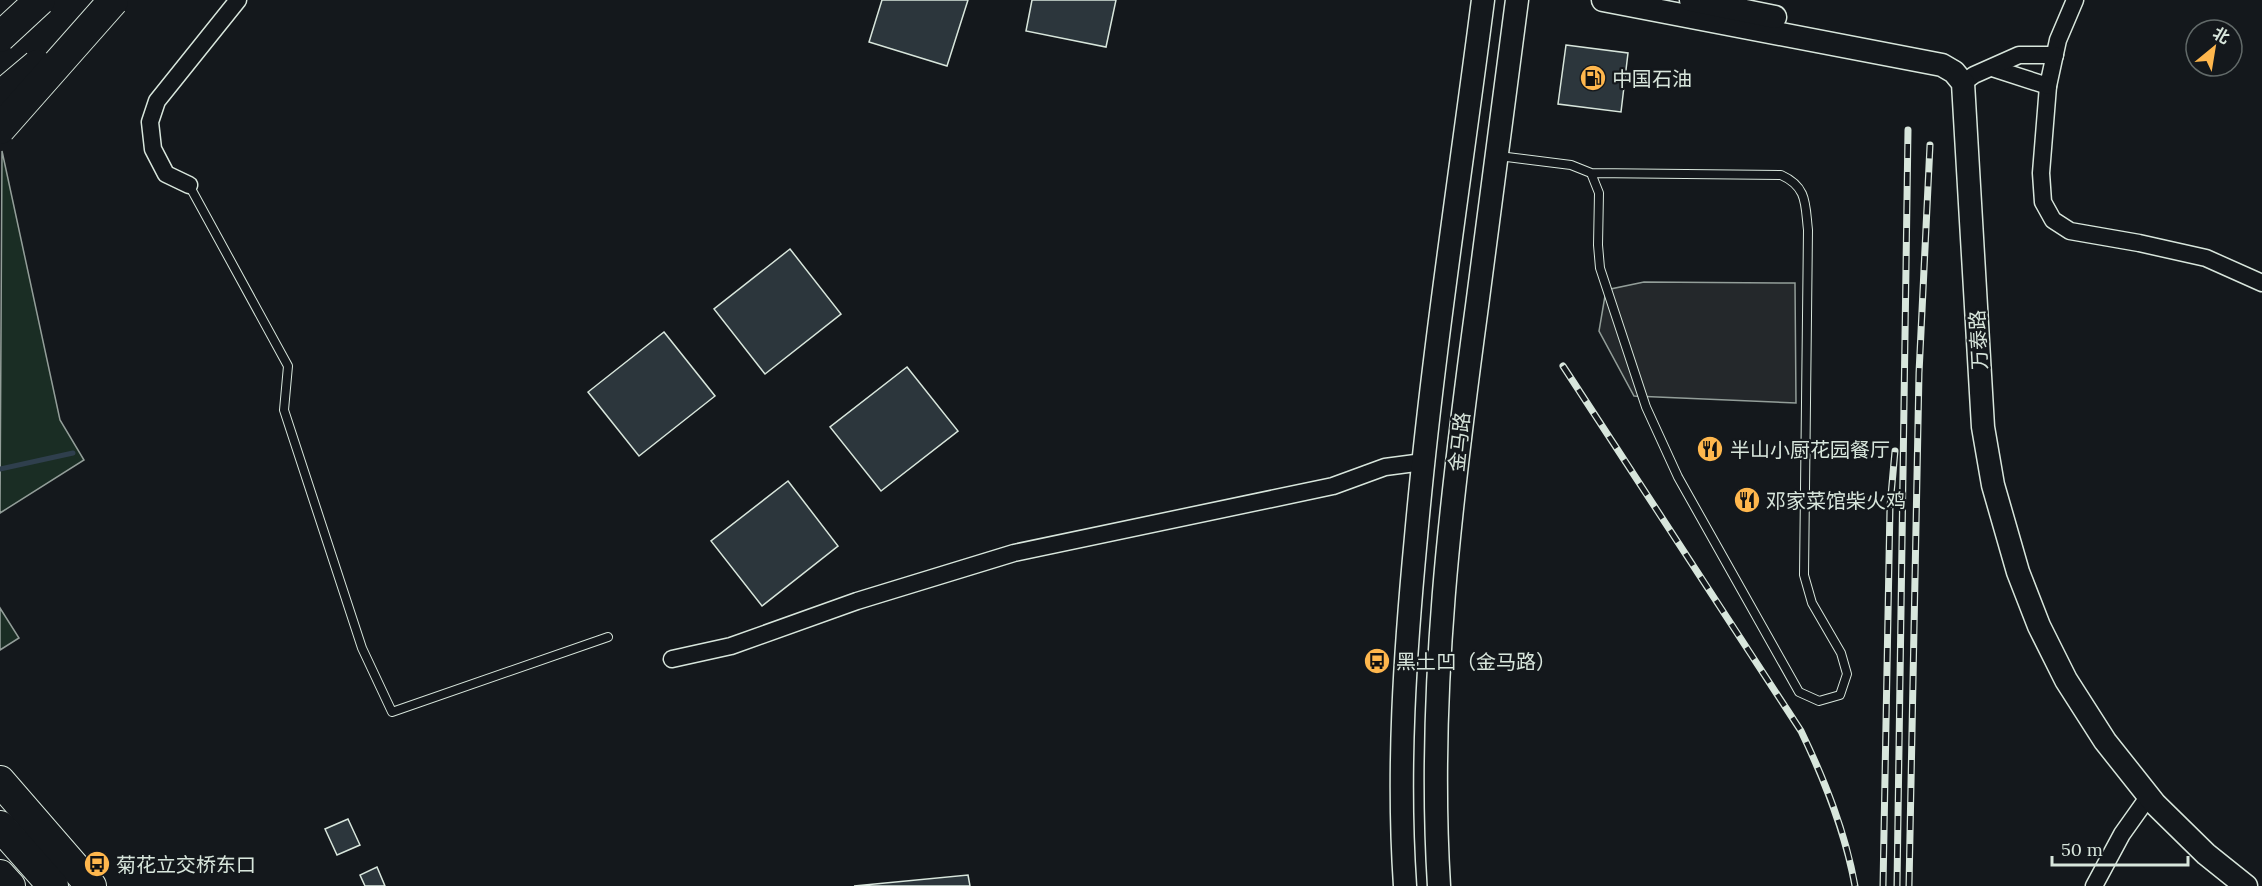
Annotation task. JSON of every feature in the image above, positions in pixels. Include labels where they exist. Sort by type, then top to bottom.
[{"type":"highway","points":[[0,37],[40,0]]},
{"type":"highway","points":[[0,96],[113,0]]},
{"type":"highway","points":[[0,129],[113,0]]},
{"type":"highway","points":[[0,781],[91,886]]},
{"type":"highway","points":[[0,826],[53,886]]},
{"type":"highway","points":[[0,875],[10,886]]},
{"type":"main road","points":[[0,12],[12,0]]},
{"type":"main road","points":[[0,111],[113,0]]},
{"type":"main road","name":"金马路","points":[[1405,886],[1402,736],[1407,632],[1423,462],[1483,0]]},
{"type":"main road","name":"金马路","points":[[1439,886],[1436,734],[1441,632],[1458,440],[1517,0]]},
{"type":"main road","points":[[1603,0],[1942,65],[1954,72],[1977,75]]},
{"type":"main road","points":[[1691,0],[1946,52],[1963,61],[1977,75]]},
{"type":"main road","name":"万泰路","points":[[1977,75],[1983,427],[1993,485],[2018,572],[2039,626],[2066,680],[2105,741],[2149,796],[2206,854],[2246,886]]},
{"type":"main road","name":"万泰路","points":[[1977,75],[1996,426],[2006,482],[2031,568],[2051,621],[2078,673],[2116,733],[2166,795],[2215,844],[2262,882]]},
{"type":"main road","points":[[0,801],[77,886]]},
{"type":"street","points":[[189,185],[166,174],[153,149],[150,122],[157,101],[238,0]]},
{"type":"street","points":[[2075,0],[2058,40],[2048,86],[2040,173],[2043,202],[2053,220],[2070,231],[2206,258],[2262,283]]},
{"type":"street","points":[[1977,75],[2019,55],[2055,55]]},
{"type":"street","points":[[1977,75],[2048,86]]},
{"type":"street","points":[[672,659],[731,646],[857,601],[1014,553],[1332,486],[1384,467],[1423,462]]},
{"type":"street","points":[[2094,886],[2122,834],[2149,796]]},
{"type":"lane","points":[[1497,156],[1571,165],[1591,173],[1781,175],[1800,187],[1804,197],[1808,230],[1804,575],[1812,603],[1844,664],[1847,674],[1840,694],[1819,701],[1798,692],[1678,477],[1646,407],[1600,268],[1599,193],[1591,173]]},
{"type":"lane","points":[[189,185],[288,366],[284,410],[362,648],[392,712],[608,637]]},
{"type":"green space","points":[[2,151],[60,420],[84,460],[0,513]]},
{"type":"green space","points":[[0,608],[19,638],[0,650]]},
{"type":"shaded area","points":[[1644,282],[1795,283],[1796,403],[1634,396],[1599,331],[1606,290]]},
{"type":"building","points":[[882,0],[968,0],[947,66],[869,42]]},
{"type":"building","points":[[1032,0],[1116,0],[1106,47],[1026,31]]},
{"type":"building","name":"中国石油","points":[[1566,45],[1628,53],[1621,112],[1558,104]]},
{"type":"building","points":[[790,249],[841,314],[765,374],[714,309]]},
{"type":"building","points":[[664,332],[715,396],[639,456],[588,392]]},
{"type":"building","points":[[907,367],[958,431],[881,491],[830,427]]},
{"type":"building","points":[[788,481],[838,546],[762,606],[711,541]]},
{"type":"building","points":[[348,819],[360,845],[337,855],[325,829]]},
{"type":"building","points":[[377,867],[385,886],[365,886],[360,875]]},
{"type":"building","points":[[968,875],[970,886],[854,886]]},
{"type":"waterway","points":[[0,469],[73,453]]},
{"type":"railway","points":[[1897,886],[1908,130]]},
{"type":"railway","points":[[1909,886],[1919,373],[1930,145]]},
{"type":"railway","points":[[1563,366],[1801,731],[1833,807],[1846,846],[1855,886]]},
{"type":"railway","points":[[1883,886],[1890,506],[1895,451]]},
{"type":"place","name":"中国石油","points":[[1593,78]]},
{"type":"place","name":"半山小厨花园餐厅","points":[[1710,449]]},
{"type":"place","name":"邓家菜馆柴火鸡","points":[[1747,500]]},
{"type":"place","name":"黑土凹（金马路）","points":[[1377,661]]},
{"type":"place","name":"菊花立交桥东口","points":[[97,864]]}]
